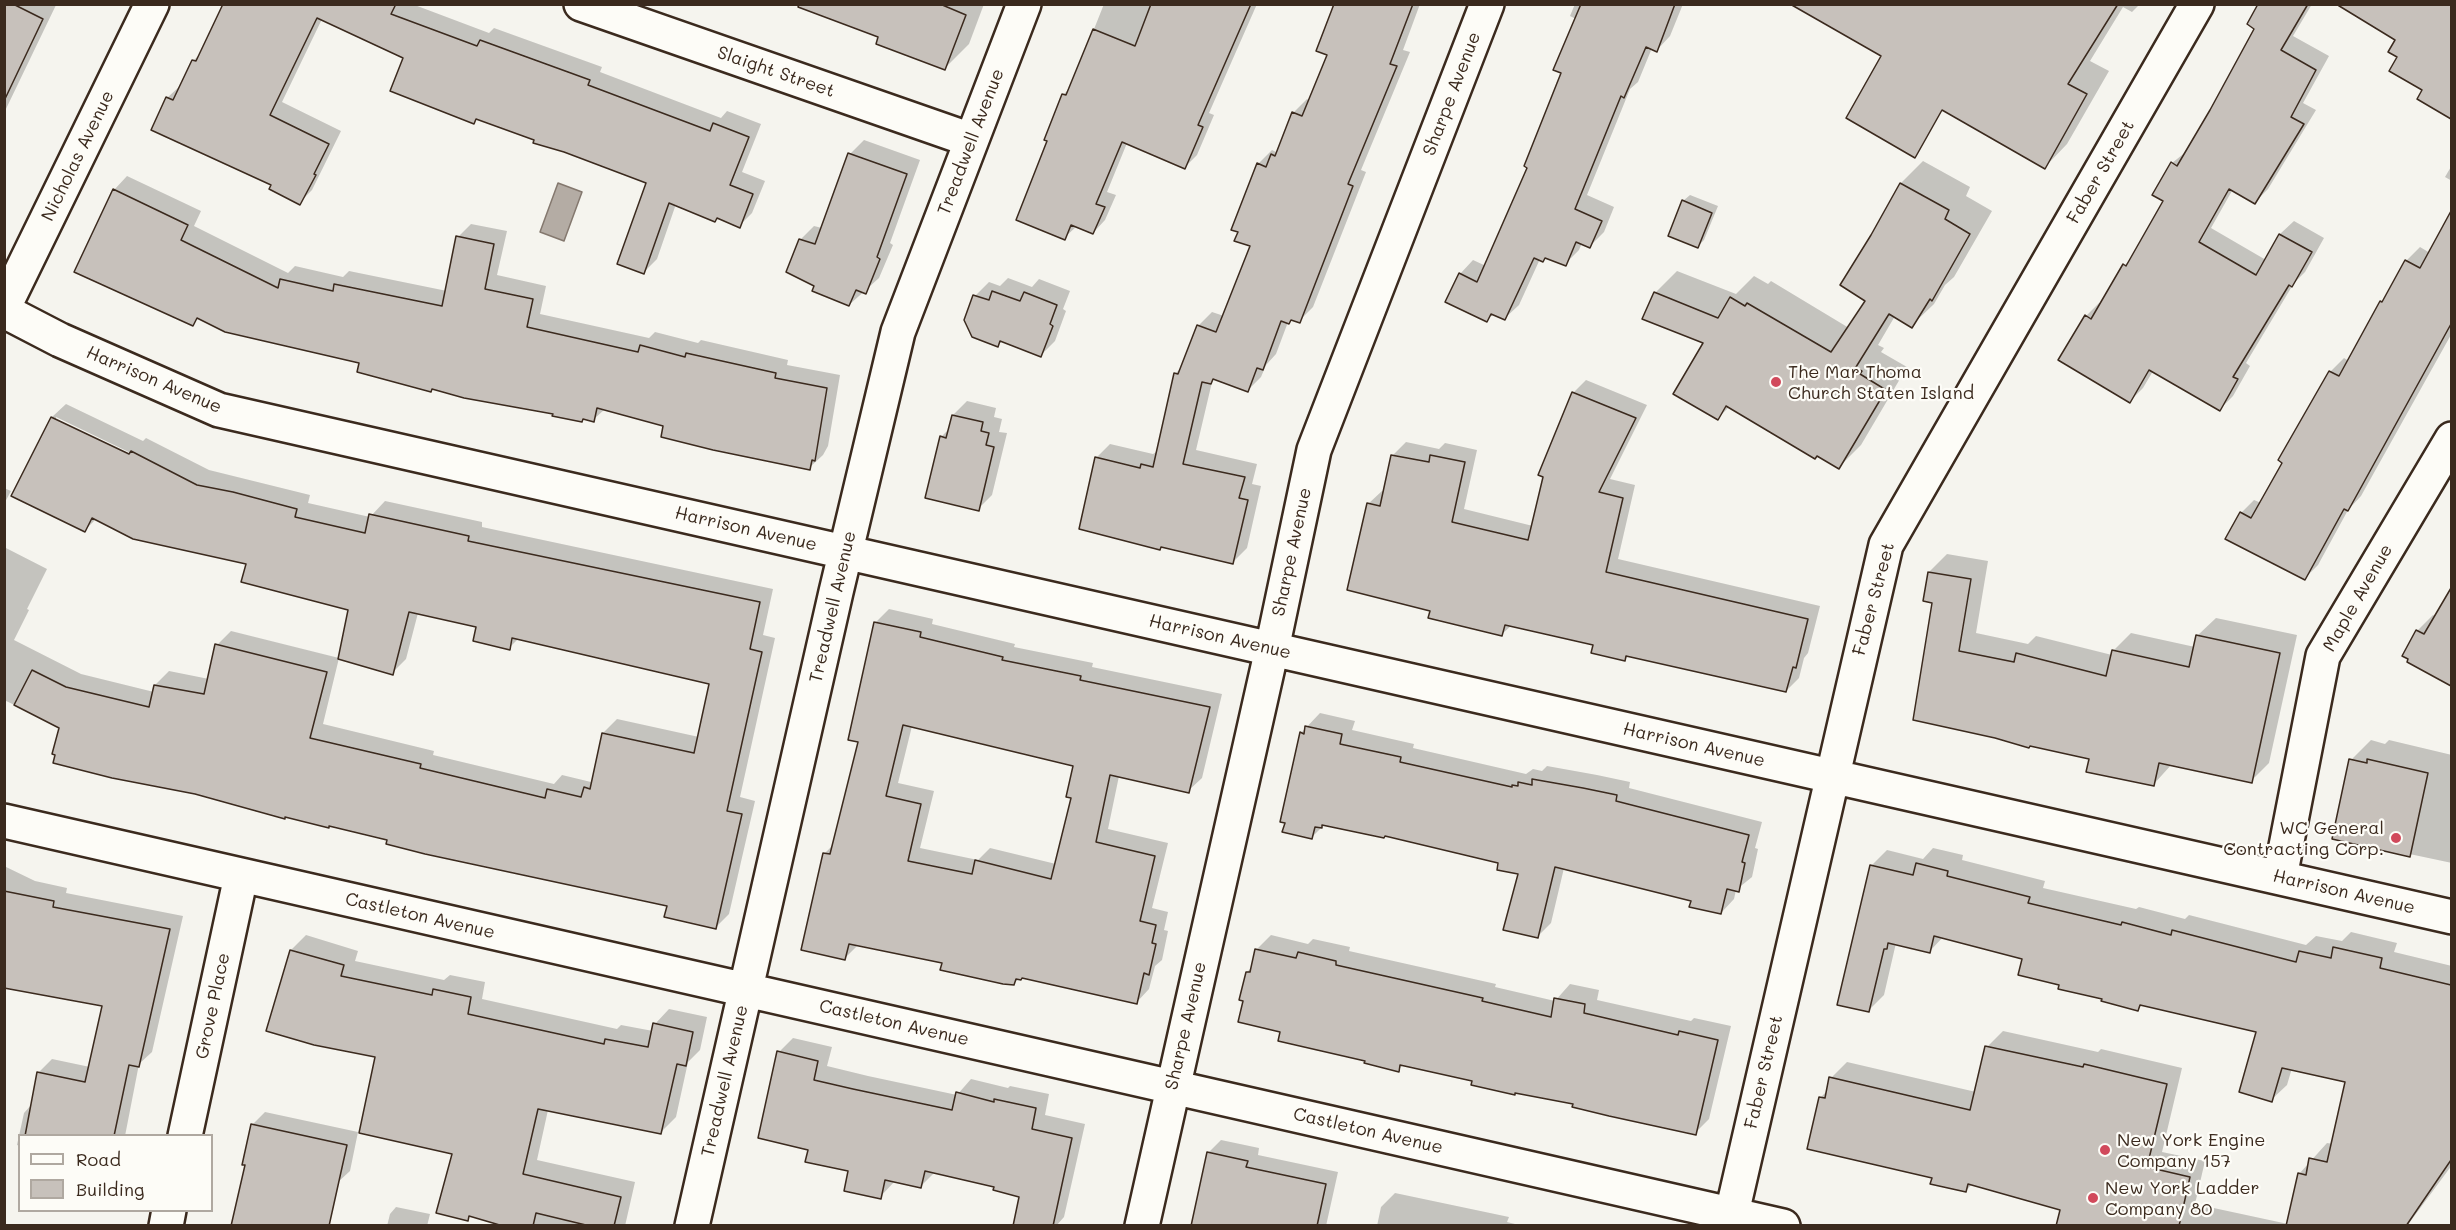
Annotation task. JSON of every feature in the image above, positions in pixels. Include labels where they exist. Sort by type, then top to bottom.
[{"type":"street","name":"Nicholas Avenue","points":[[4,309],[152,4]]},
{"type":"street","name":"Slaight Street","points":[[581,4],[972,140]]},
{"type":"street","name":"Treadwell Avenue","points":[[692,1226],[845,552],[898,333],[1024,4]]},
{"type":"street","name":"Sharpe Avenue","points":[[1142,1226],[1272,649],[1314,450],[1487,4]]},
{"type":"street","name":"Faber Street","points":[[1730,1219],[1886,545],[2197,4]]},
{"type":"street","name":"Harrison Avenue","points":[[4,309],[60,340],[219,410],[2280,877],[2451,918]]},
{"type":"street","name":"Maple Avenue","points":[[2280,877],[2323,656],[2451,438]]},
{"type":"street","name":"Castleton Avenue","points":[[4,821],[1172,1087],[1730,1219],[1783,1226]]},
{"type":"street","name":"Grove Place","points":[[185,1134],[241,876]]},
{"type":"shaded area","points":[[558,183],[582,192],[564,241],[540,232]]},
{"type":"building","points":[[4,4],[13,4],[43,19],[4,101]]},
{"type":"building","points":[[223,4],[396,4],[391,14],[477,46],[480,40],[590,80],[588,85],[710,131],[713,123],[749,137],[730,185],[753,194],[740,228],[717,218],[715,222],[669,203],[644,274],[617,264],[646,183],[564,152],[533,143],[534,140],[476,119],[474,124],[390,91],[403,58],[317,18],[270,115],[329,144],[300,205],[269,189],[271,185],[151,130],[166,97],[173,100],[192,60],[196,61]]},
{"type":"building","points":[[799,4],[940,4],[966,15],[945,70],[876,44],[878,37],[798,7]]},
{"type":"building","points":[[1151,4],[1251,4],[1198,125],[1203,127],[1185,169],[1122,142],[1096,204],[1105,207],[1093,234],[1071,225],[1065,240],[1016,220],[1047,141],[1044,140],[1062,94],[1066,95],[1093,29],[1135,46]]},
{"type":"building","points":[[1334,4],[1413,4],[1390,64],[1397,66],[1348,184],[1353,186],[1300,323],[1291,320],[1289,324],[1281,321],[1263,370],[1257,368],[1248,392],[1213,379],[1211,384],[1202,382],[1183,464],[1245,477],[1239,498],[1248,500],[1233,564],[1161,547],[1160,550],[1079,529],[1095,457],[1140,468],[1141,464],[1153,467],[1174,373],[1178,374],[1197,325],[1216,332],[1250,246],[1234,241],[1238,232],[1231,230],[1257,163],[1266,167],[1271,154],[1275,156],[1292,112],[1302,116],[1327,55],[1316,51]]},
{"type":"building","points":[[1581,4],[1675,4],[1657,52],[1646,47],[1624,98],[1621,96],[1575,209],[1602,221],[1590,248],[1576,242],[1566,266],[1545,258],[1543,262],[1534,258],[1505,320],[1491,314],[1487,322],[1445,302],[1459,273],[1477,282],[1527,168],[1524,166],[1561,73],[1553,70]]},
{"type":"building","points":[[1790,4],[2118,4],[2068,84],[2087,94],[2045,169],[1942,110],[1915,158],[1846,118],[1881,56]]},
{"type":"building","points":[[2258,4],[2308,4],[2281,50],[2316,70],[2291,117],[2304,124],[2255,204],[2229,189],[2199,242],[2256,275],[2279,234],[2312,252],[2292,287],[2289,285],[2233,377],[2238,379],[2220,411],[2149,370],[2130,403],[2058,360],[2085,315],[2091,319],[2123,264],[2126,266],[2163,201],[2152,195],[2171,162],[2177,166],[2210,110],[2254,29],[2247,24]]},
{"type":"building","points":[[2336,4],[2451,4],[2451,119],[2417,99],[2422,90],[2389,71],[2397,57],[2388,52],[2395,40]]},
{"type":"building","points":[[848,153],[907,174],[877,257],[880,259],[866,294],[856,290],[849,306],[812,291],[814,286],[786,272],[799,239],[815,244]]},
{"type":"building","points":[[1900,183],[1949,210],[1945,219],[1970,234],[1932,301],[1930,299],[1912,328],[1889,314],[1856,367],[1862,371],[1860,374],[1886,390],[1839,469],[1817,456],[1815,459],[1726,406],[1718,420],[1673,394],[1703,343],[1642,319],[1654,292],[1718,318],[1730,297],[1745,306],[1747,303],[1831,352],[1865,301],[1840,285]]},
{"type":"building","points":[[113,189],[188,225],[181,240],[278,288],[280,279],[333,291],[334,284],[442,306],[456,236],[494,244],[485,289],[533,299],[527,327],[638,352],[640,345],[685,357],[686,353],[776,373],[775,378],[827,388],[815,461],[812,460],[810,470],[713,450],[661,437],[663,426],[597,408],[594,422],[583,419],[582,422],[552,416],[553,414],[464,398],[432,389],[431,392],[357,372],[359,363],[225,332],[197,318],[193,326],[74,272]]},
{"type":"building","points":[[1682,200],[1712,213],[1698,248],[1668,236]]},
{"type":"building","points":[[2451,211],[2451,324],[2348,511],[2344,509],[2305,580],[2225,539],[2240,512],[2251,518],[2282,463],[2278,460],[2329,371],[2339,376],[2405,260],[2420,268]]},
{"type":"building","points":[[992,291],[1020,301],[1024,292],[1057,305],[1050,324],[1053,326],[1041,357],[1000,341],[998,347],[972,337],[964,320],[973,295],[989,300]]},
{"type":"building","points":[[1572,392],[1636,418],[1599,492],[1623,498],[1606,572],[1808,619],[1796,668],[1793,667],[1786,692],[1626,656],[1625,661],[1591,653],[1593,645],[1505,625],[1502,636],[1428,618],[1430,611],[1347,590],[1367,503],[1380,506],[1391,455],[1429,462],[1430,455],[1465,462],[1452,522],[1528,540],[1543,477],[1538,475]]},
{"type":"building","points":[[952,415],[983,422],[981,431],[989,433],[986,445],[994,447],[979,511],[925,498],[940,436],[946,438]]},
{"type":"building","points":[[51,417],[129,454],[131,451],[197,485],[297,509],[295,517],[365,533],[369,514],[469,536],[468,541],[760,602],[750,649],[762,652],[727,811],[742,814],[716,929],[664,917],[667,906],[425,854],[386,844],[387,840],[329,826],[329,828],[285,817],[285,819],[195,794],[112,778],[53,763],[55,755],[52,754],[59,728],[14,705],[32,670],[66,687],[149,707],[154,685],[204,694],[215,644],[327,672],[310,738],[421,764],[420,768],[545,798],[547,789],[581,797],[584,787],[590,789],[602,733],[694,753],[709,684],[512,638],[510,650],[473,641],[476,627],[409,612],[393,675],[338,659],[348,610],[241,582],[246,564],[133,539],[92,518],[85,532],[11,496]]},
{"type":"building","points":[[1928,572],[1971,579],[1959,651],[2014,662],[2016,653],[2106,676],[2112,650],[2189,667],[2196,635],[2280,653],[2252,783],[2159,763],[2154,786],[2086,772],[2089,759],[2030,746],[2029,748],[1913,720],[1932,603],[1923,601]]},
{"type":"building","points":[[2451,588],[2451,686],[2407,662],[2408,659],[2402,656],[2416,630],[2424,634]]},
{"type":"building","points":[[874,622],[921,632],[920,637],[1003,657],[1002,660],[1081,676],[1080,680],[1210,707],[1189,793],[1110,775],[1096,842],[1155,856],[1140,921],[1156,925],[1152,943],[1156,944],[1149,975],[1144,973],[1137,1004],[1022,978],[1021,980],[1016,979],[1014,985],[1003,984],[940,970],[942,963],[849,944],[845,960],[801,950],[823,853],[830,854],[858,742],[848,740]],"holes":[[[903,725],[1073,766],[1066,797],[1071,798],[1051,879],[975,860],[972,874],[908,861],[921,804],[886,796]]]},
{"type":"building","points":[[1305,726],[1342,734],[1340,744],[1401,757],[1400,762],[1512,787],[1512,785],[1518,786],[1518,782],[1532,785],[1532,779],[1617,795],[1616,801],[1749,835],[1742,862],[1745,863],[1739,892],[1727,889],[1721,914],[1689,907],[1691,901],[1555,867],[1538,938],[1503,930],[1518,874],[1497,870],[1498,863],[1385,836],[1384,838],[1322,825],[1322,828],[1315,827],[1312,839],[1282,832],[1285,823],[1280,822],[1300,732],[1304,734]]},
{"type":"building","points":[[2349,759],[2367,763],[2367,759],[2428,773],[2410,857],[2332,839]]},
{"type":"building","points":[[1916,863],[1948,871],[1947,876],[2030,897],[2028,903],[2121,925],[2122,922],[2171,935],[2172,930],[2296,962],[2299,951],[2331,958],[2333,947],[2382,958],[2380,968],[2451,985],[2451,1160],[2406,1226],[2286,1226],[2298,1173],[2306,1175],[2309,1158],[2327,1162],[2345,1082],[2282,1068],[2272,1102],[2239,1092],[2256,1032],[2140,1005],[2138,1011],[2101,1001],[2102,999],[2058,989],[2059,985],[2018,975],[2022,959],[1934,936],[1930,953],[1888,943],[1887,949],[1884,949],[1869,1012],[1837,1005],[1870,865],[1913,875]]},
{"type":"building","points":[[4,891],[54,901],[53,907],[170,929],[139,1067],[129,1065],[114,1134],[25,1134],[37,1072],[85,1082],[102,1006],[4,988]]},
{"type":"building","points":[[1255,949],[1296,958],[1298,952],[1336,961],[1336,965],[1483,998],[1482,1001],[1551,1017],[1554,998],[1585,1004],[1584,1013],[1678,1035],[1679,1031],[1718,1040],[1696,1135],[1572,1107],[1573,1104],[1471,1085],[1472,1081],[1400,1065],[1399,1072],[1364,1063],[1365,1061],[1278,1041],[1280,1032],[1238,1022],[1243,1001],[1239,1000],[1246,972],[1250,972]]},
{"type":"building","points":[[290,950],[344,965],[341,976],[432,995],[433,989],[471,997],[468,1014],[604,1044],[605,1039],[648,1047],[653,1023],[693,1032],[686,1066],[677,1064],[661,1134],[538,1109],[523,1174],[621,1197],[614,1226],[590,1226],[536,1213],[533,1226],[503,1226],[469,1216],[468,1221],[436,1213],[452,1154],[359,1133],[375,1057],[314,1045],[266,1031]]},
{"type":"building","points":[[1985,1046],[2083,1067],[2084,1064],[2167,1084],[2147,1167],[2190,1177],[2179,1226],[2056,1226],[2060,1210],[1968,1184],[1966,1192],[1930,1184],[1932,1178],[1807,1149],[1819,1097],[1825,1098],[1829,1077],[1970,1110]]},
{"type":"building","points":[[777,1051],[818,1061],[814,1080],[853,1089],[952,1110],[956,1092],[994,1102],[994,1099],[1036,1108],[1032,1129],[1072,1138],[1053,1226],[1013,1226],[1019,1197],[993,1190],[994,1187],[925,1171],[921,1188],[885,1180],[881,1199],[844,1191],[848,1171],[805,1162],[808,1150],[758,1138]]},
{"type":"building","points":[[251,1124],[347,1145],[329,1226],[231,1226],[245,1165],[242,1165]]},
{"type":"building","points":[[1207,1152],[1248,1161],[1246,1167],[1326,1184],[1317,1226],[1191,1226]]},
{"type":"place","name":"The Mar Thoma Church Staten Island","points":[[1776,382]]},
{"type":"place","name":"WC General Contracting Corp.","points":[[2396,838]]},
{"type":"place","name":"New York Engine Company 157","points":[[2105,1150]]},
{"type":"place","name":"New York Ladder Company 80","points":[[2093,1198]]}]
